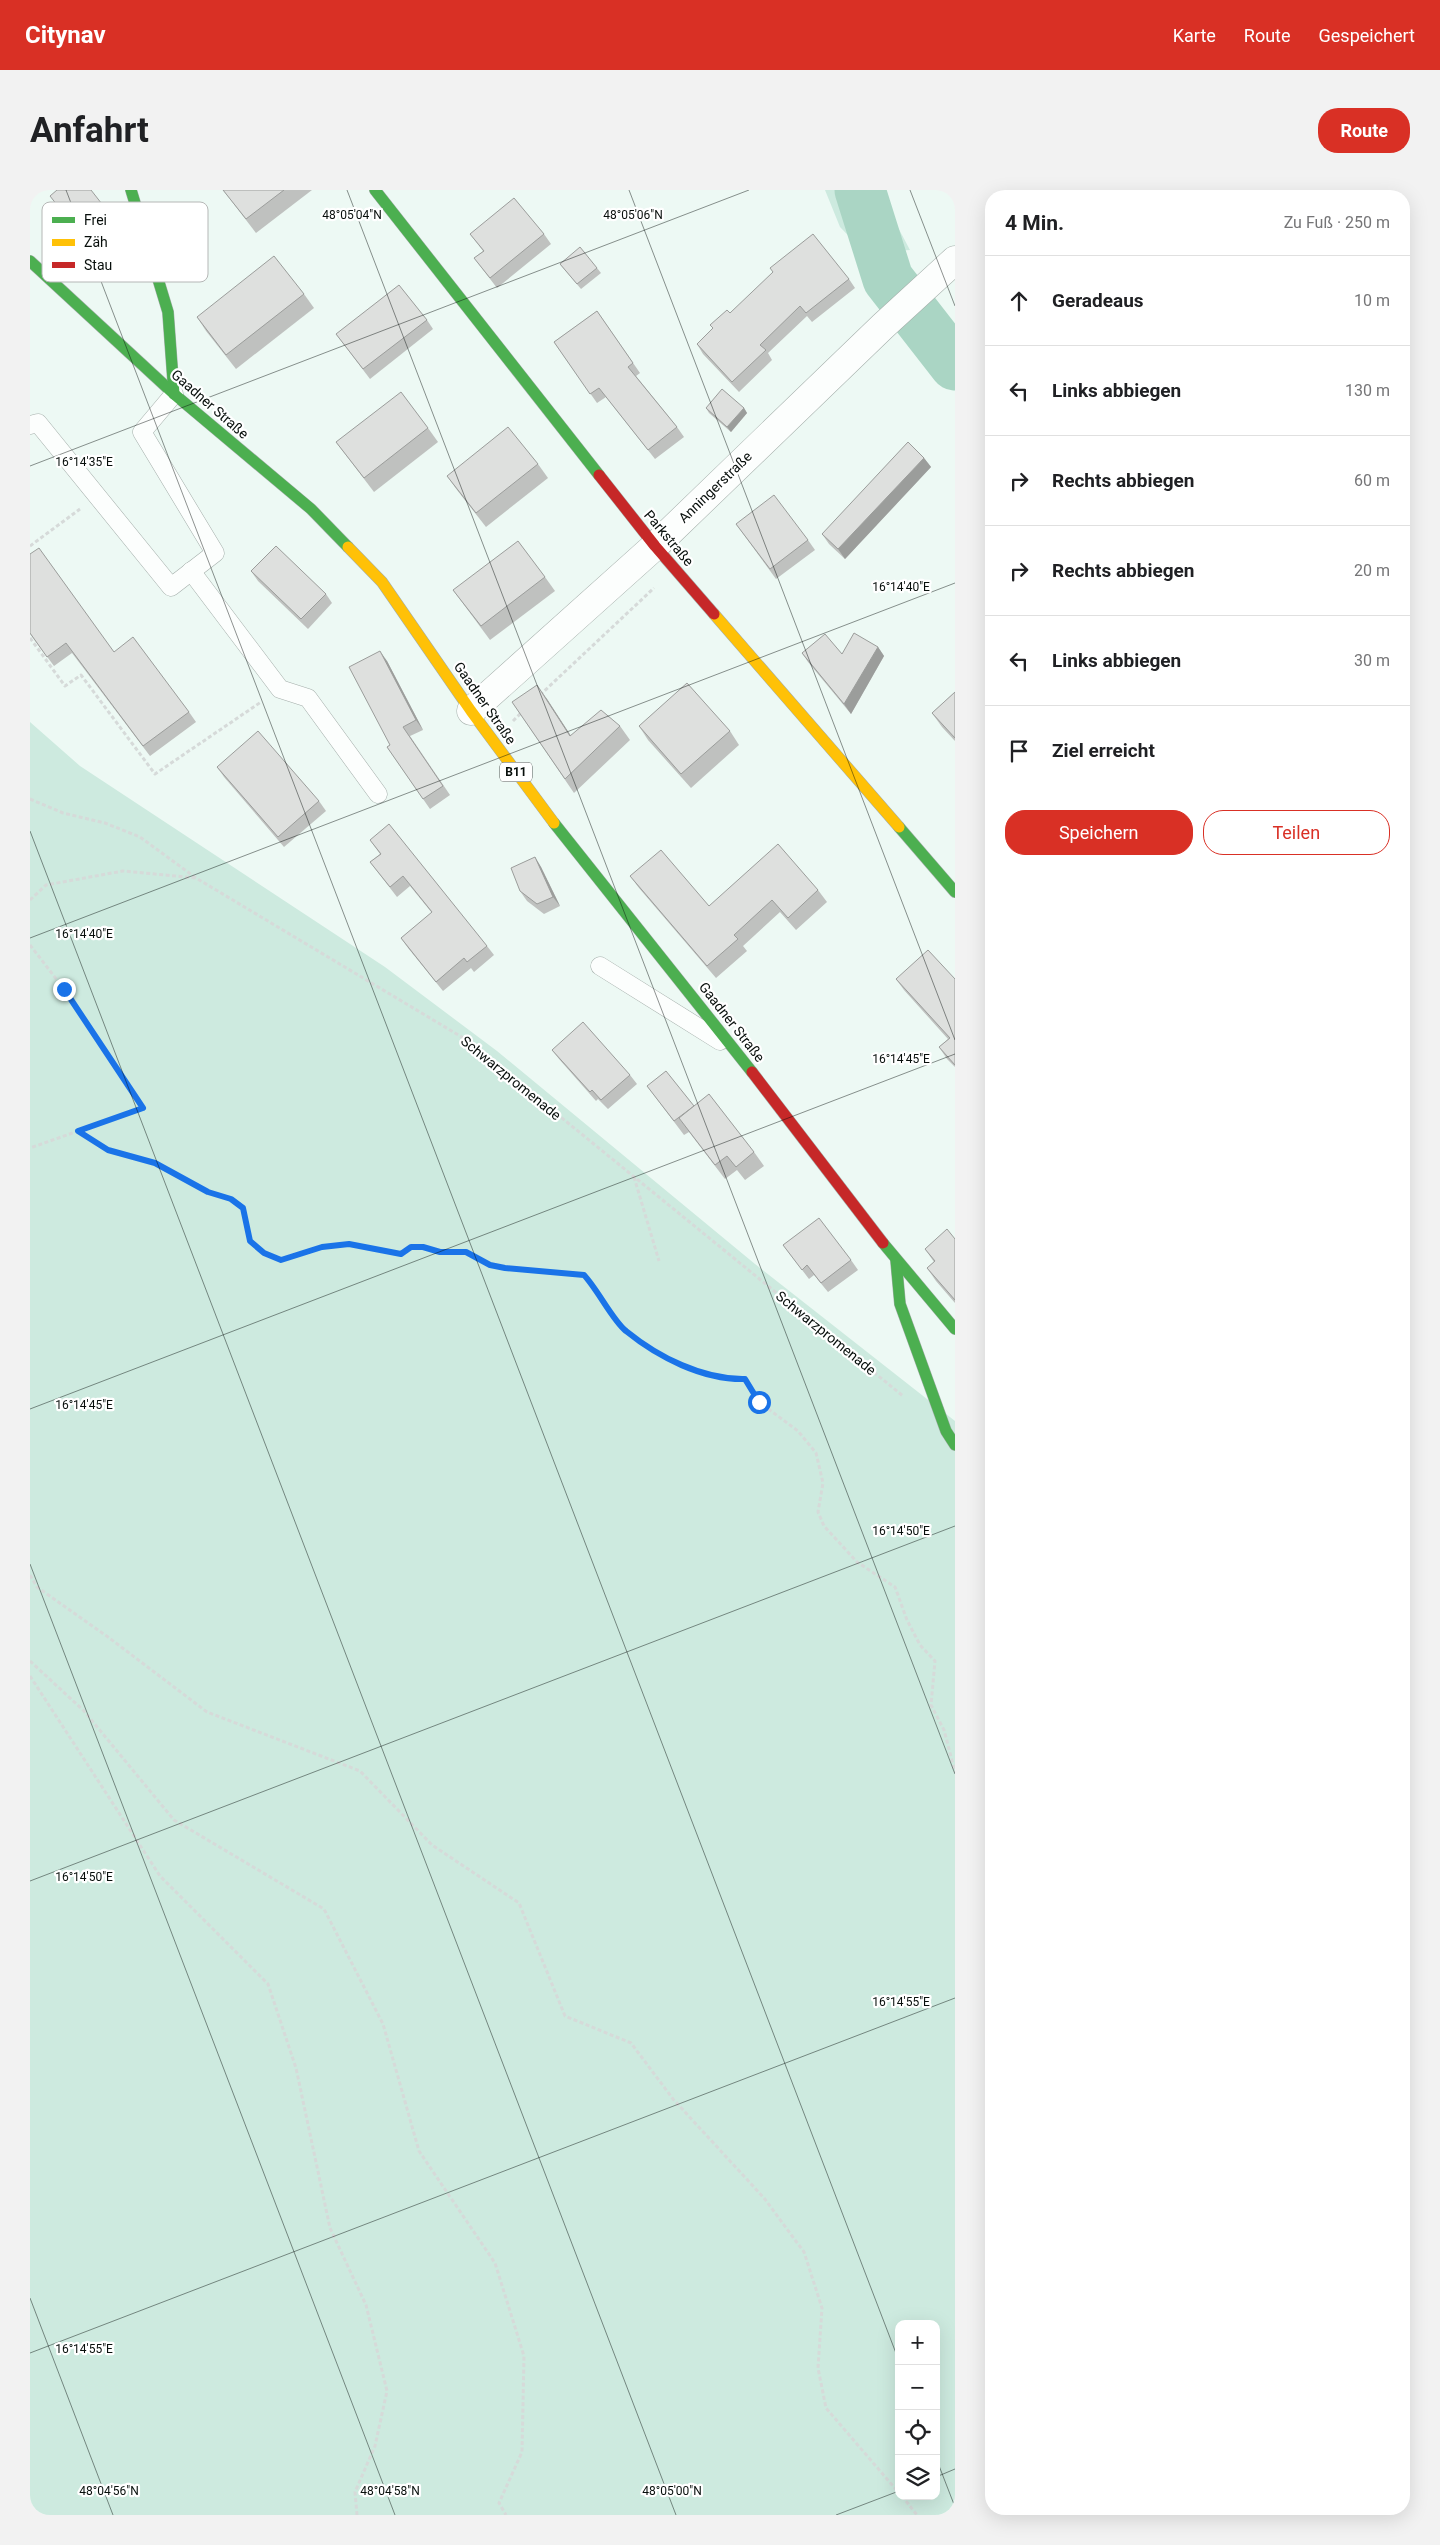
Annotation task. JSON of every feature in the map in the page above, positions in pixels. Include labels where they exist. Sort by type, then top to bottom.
[{"type":"main road","points":[[131,190],[135,202]]},
{"type":"main road","name":"Parkstraße","points":[[375,190],[655,546],[955,892]]},
{"type":"main road","name":"Gaadner Straße","points":[[30,261],[42,272]]},
{"type":"main road","name":"Gaadner Straße","points":[[53,282],[174,394],[311,509],[382,582],[472,711],[553,822],[736,1050],[896,1260],[955,1329]]},
{"type":"main road","points":[[159,282],[168,312],[174,394]]},
{"type":"main road","points":[[896,1260],[900,1304],[952,1437]]},
{"type":"street","name":"Anningerstraße","points":[[472,711],[655,546],[882,326],[955,260]]},
{"type":"lane","points":[[30,425],[38,423],[171,587],[215,554],[142,432],[174,394]]},
{"type":"lane","points":[[191,571],[280,689],[308,698],[378,794]]},
{"type":"lane","points":[[600,966],[736,1050]]},
{"type":"path","points":[[30,546],[97,496]]},
{"type":"path","points":[[539,696],[675,569]]},
{"type":"path","points":[[30,638],[65,686],[81,675],[155,774],[280,689]]},
{"type":"path","points":[[511,722],[525,710]]},
{"type":"path","name":"Schwarzpromenade","points":[[30,799],[63,812],[105,823],[140,837],[196,878],[465,1040],[908,1400]]},
{"type":"path","points":[[30,900],[46,885],[123,871],[196,878]]},
{"type":"path","points":[[30,945],[64,989],[143,1108],[30,1148]]},
{"type":"path","points":[[78,1131],[108,1150],[155,1163],[208,1192],[231,1199],[243,1208],[250,1241],[264,1253],[281,1260],[331,1245],[349,1244],[401,1254],[411,1247],[423,1247],[440,1252],[466,1252],[490,1265],[505,1268],[584,1275],[596,1288],[624,1330],[661,1354],[682,1365],[725,1380],[745,1379],[759,1402],[798,1431],[816,1453],[823,1482],[818,1512],[824,1526],[857,1562],[896,1588],[907,1620],[920,1645],[934,1661],[931,1705],[944,1730],[955,1772]]},
{"type":"path","points":[[633,1177],[659,1261]]},
{"type":"path","points":[[30,1575],[37,1587],[108,1636],[207,1712],[360,1770],[432,1845],[519,1902],[565,2016],[631,2043],[673,2099],[764,2198],[804,2252],[822,2308],[818,2368],[826,2408],[895,2488]]},
{"type":"path","points":[[30,1661],[84,1711],[174,1820],[324,1908],[383,2024],[418,2151],[495,2263],[524,2356],[522,2452],[499,2502],[506,2515]]},
{"type":"path","points":[[30,1676],[160,1876],[268,1984],[296,2068],[330,2228],[366,2305],[387,2391],[375,2446],[355,2492],[357,2515]]},
{"type":"path","points":[[905,2500],[917,2515]]},
{"type":"green space","points":[[825,190],[878,190],[910,250],[865,253],[840,227]]},
{"type":"green space","points":[[30,722],[80,766],[385,967],[497,1051],[755,1264],[955,1421],[955,2515],[30,2515]]},
{"type":"building","points":[[57,190],[91,190],[100,202],[55,202],[50,196]]},
{"type":"building","points":[[223,190],[284,190],[246,219]]},
{"type":"building","points":[[514,198],[544,234],[490,278],[474,258],[484,251],[470,234]]},
{"type":"building","points":[[813,234],[849,279],[806,313],[800,306],[760,345],[766,350],[732,382],[697,344],[713,328],[710,325],[727,310],[730,313],[773,272],[770,268]]},
{"type":"building","points":[[580,247],[597,268],[577,284],[560,264]]},
{"type":"building","points":[[274,256],[304,294],[226,355],[197,317]]},
{"type":"building","points":[[399,285],[427,320],[363,369],[336,334]]},
{"type":"building","points":[[597,311],[633,363],[628,367],[677,427],[648,450],[599,388],[590,394],[554,342]]},
{"type":"building","points":[[722,389],[744,408],[727,427],[706,408]]},
{"type":"building","points":[[401,392],[428,428],[364,478],[336,442]]},
{"type":"building","points":[[508,427],[538,464],[476,513],[447,476]]},
{"type":"building","points":[[908,442],[924,458],[838,549],[822,534]]},
{"type":"building","points":[[774,495],[808,540],[770,569],[736,524]]},
{"type":"building","points":[[518,541],[545,577],[481,626],[453,590]]},
{"type":"building","points":[[276,546],[326,594],[301,619],[251,571]]},
{"type":"building","points":[[39,548],[114,652],[133,637],[189,712],[143,746],[66,643],[47,657],[30,633],[30,554]]},
{"type":"building","points":[[854,633],[878,647],[844,704],[802,653],[825,634],[842,654]]},
{"type":"building","points":[[380,651],[416,720],[403,727],[443,786],[423,799],[387,747],[390,745],[349,667]]},
{"type":"building","points":[[687,683],[730,731],[681,774],[639,726]]},
{"type":"building","points":[[537,685],[570,736],[601,710],[620,726],[565,779],[512,702]]},
{"type":"building","points":[[955,692],[955,738],[932,713]]},
{"type":"building","points":[[258,731],[319,801],[278,837],[217,767]]},
{"type":"building","points":[[389,824],[487,946],[467,962],[464,958],[436,982],[401,938],[432,912],[403,876],[390,887],[370,862],[381,854],[370,840]]},
{"type":"building","points":[[778,844],[818,890],[788,918],[772,900],[734,935],[738,939],[707,966],[630,876],[661,850],[709,906]]},
{"type":"building","points":[[535,857],[553,897],[537,904],[520,891],[511,868]]},
{"type":"building","points":[[928,950],[955,979],[955,1065],[939,1047],[950,1038],[896,979]]},
{"type":"building","points":[[583,1022],[630,1075],[601,1100],[592,1090],[590,1092],[552,1050]]},
{"type":"building","points":[[666,1071],[694,1106],[674,1121],[647,1086]]},
{"type":"building","points":[[709,1094],[754,1152],[736,1167],[727,1156],[715,1165],[679,1118]]},
{"type":"building","points":[[819,1218],[851,1260],[821,1283],[807,1265],[802,1270],[783,1245]]},
{"type":"building","points":[[947,1229],[955,1239],[955,1300],[927,1268],[935,1261],[925,1249]]},
{"type":"waterway","points":[[860,190],[888,279],[955,365]]},
{"type":"traffic: fast","points":[[131,190],[135,202]]},
{"type":"traffic: fast","points":[[375,190],[599,475]]},
{"type":"traffic: fast","points":[[30,261],[42,272]]},
{"type":"traffic: fast","points":[[53,282],[174,394],[311,509],[348,547]]},
{"type":"traffic: fast","points":[[159,282],[168,312],[174,394]]},
{"type":"traffic: fast","points":[[554,823],[752,1072]]},
{"type":"traffic: fast","points":[[899,827],[955,892]]},
{"type":"traffic: fast","points":[[883,1243],[955,1329]]},
{"type":"traffic: fast","points":[[896,1260],[900,1304],[946,1431],[955,1445]]},
{"type":"traffic: slow","points":[[348,547],[382,582],[471,711],[554,823]]},
{"type":"traffic: slow","points":[[714,614],[899,827]]},
{"type":"traffic: jam","points":[[599,475],[655,546],[714,614]]},
{"type":"traffic: jam","points":[[752,1072],[883,1243]]},
{"type":"route","points":[[64,989],[143,1108],[78,1131],[108,1150],[155,1163],[208,1192],[231,1199],[243,1208],[250,1241],[264,1253],[281,1260],[331,1245],[349,1244],[380,1248],[401,1254],[411,1247],[423,1247],[440,1252],[466,1252],[490,1265],[505,1268],[584,1275],[596,1288],[624,1330],[682,1365],[725,1380],[745,1379],[759,1402]]}]
